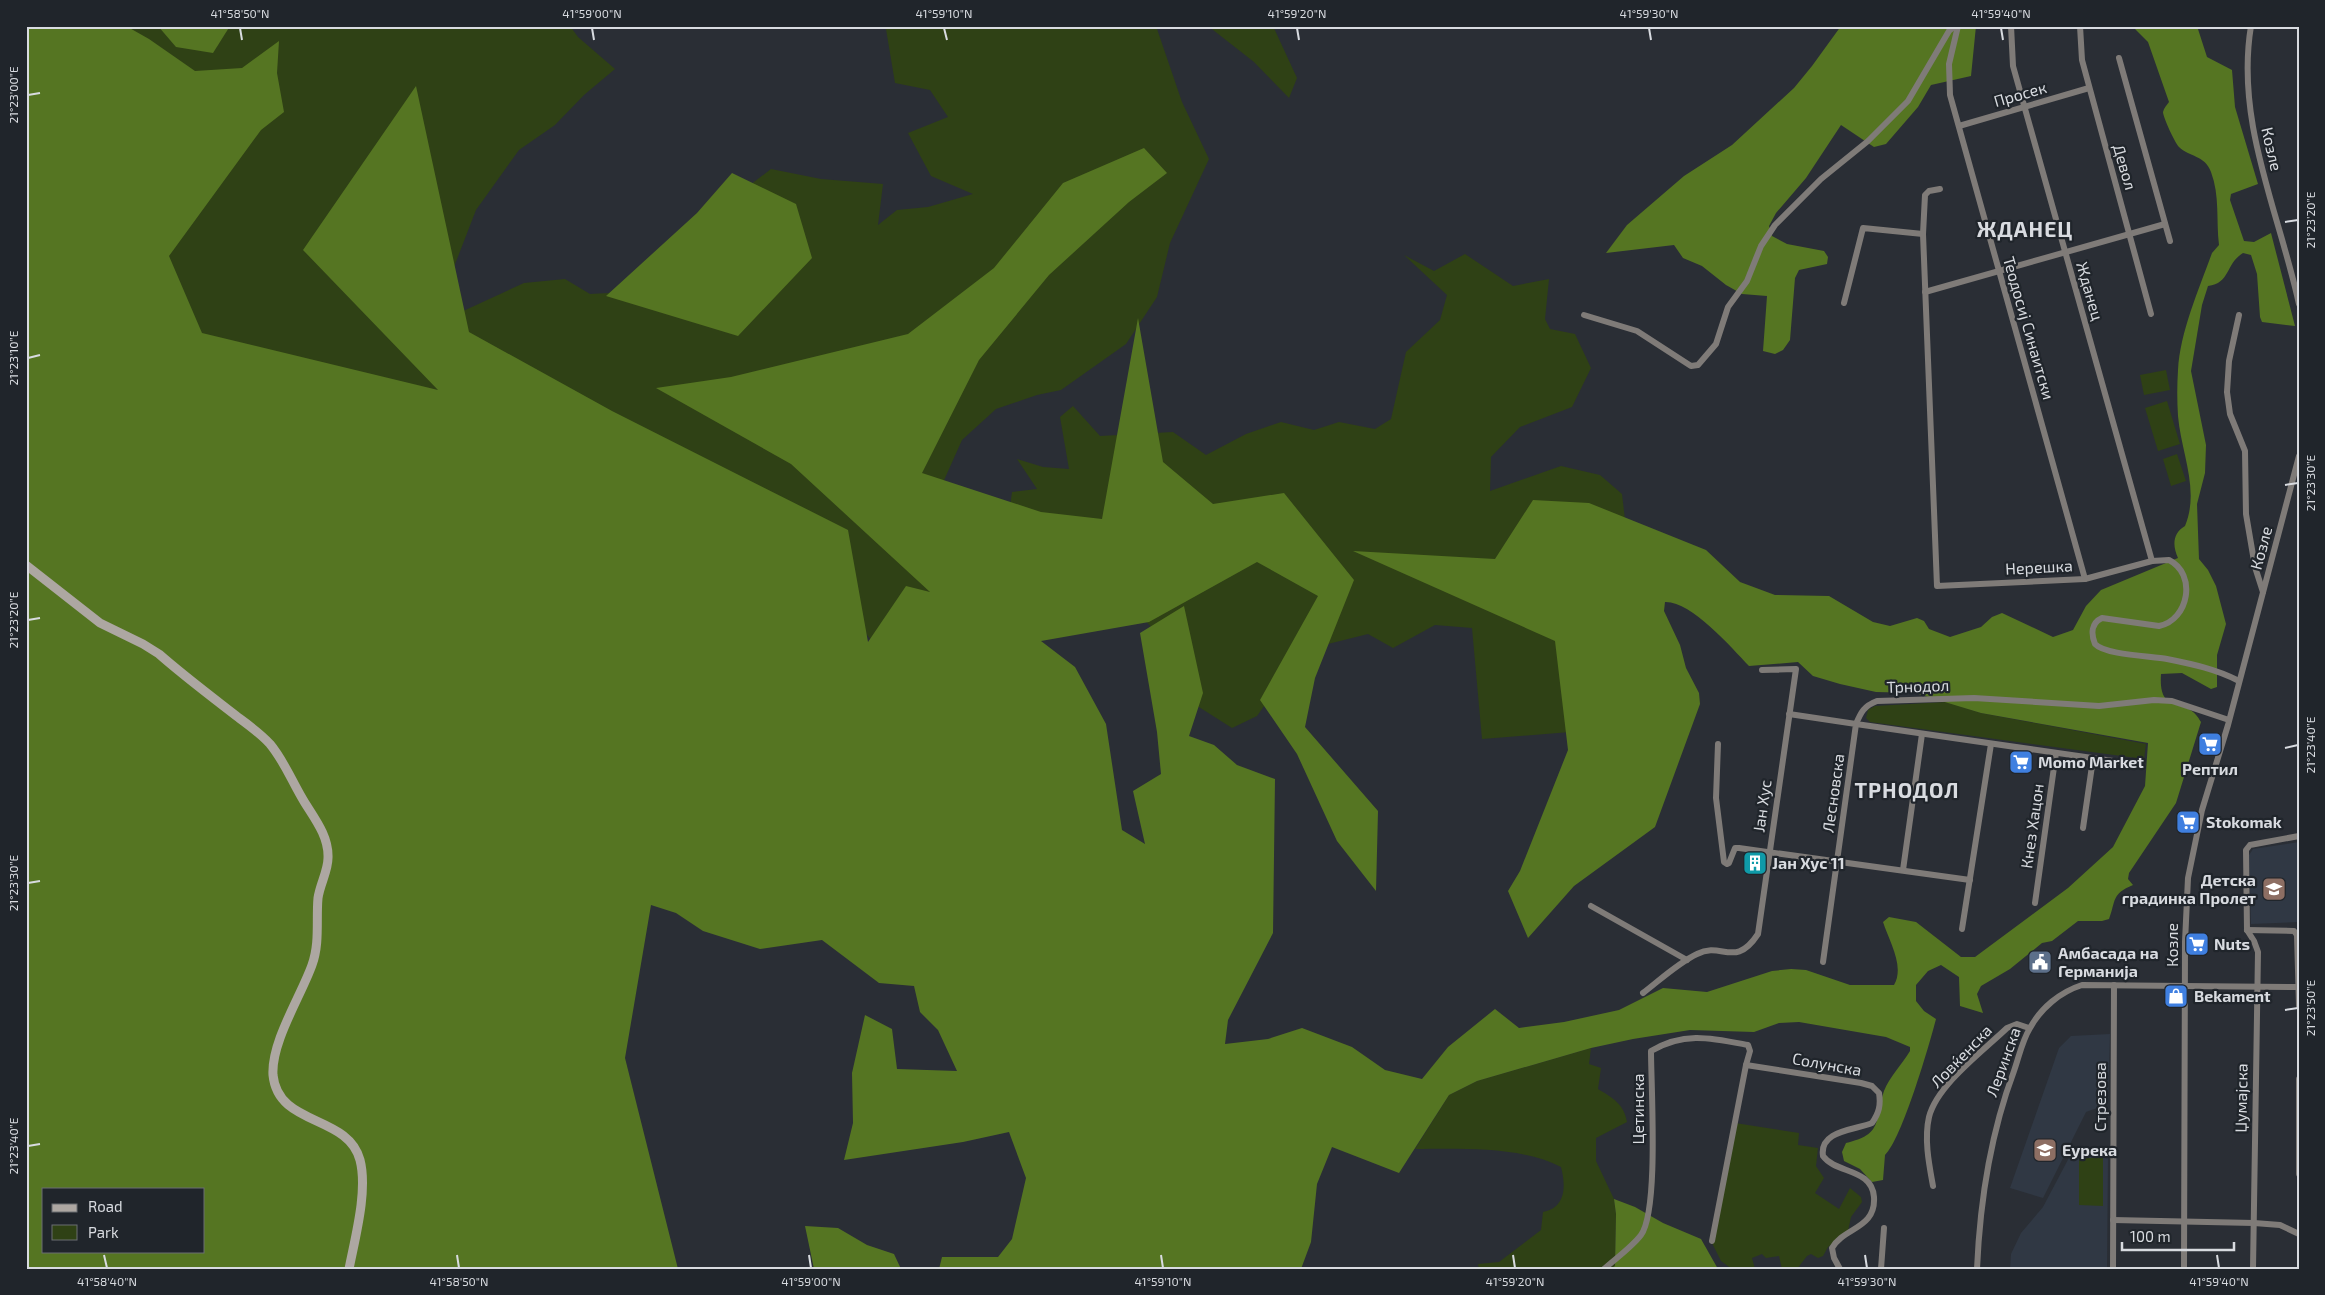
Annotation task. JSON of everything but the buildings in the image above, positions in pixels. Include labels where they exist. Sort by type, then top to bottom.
[{"type":"main road","points":[[26,565],[100,623],[159,654],[258,732],[278,754],[321,829],[327,845],[328,859],[318,896],[317,945],[313,964],[286,1023],[273,1074],[277,1091],[288,1106],[302,1115],[339,1131],[349,1139],[360,1159],[362,1189],[349,1269]]},
{"type":"street","name":"Теодосиј Синаитски","points":[[1956,26],[1949,64],[1950,95],[2085,579]]},
{"type":"street","points":[[1584,315],[1637,331],[1691,366],[1698,365],[1716,344],[1728,306],[1747,281],[1761,246],[1775,225],[1821,179],[1868,141],[1908,100],[1949,31],[1956,26]]},
{"type":"street","name":"Жданец","points":[[2011,26],[2013,66],[2152,562]]},
{"type":"street","name":"Девол","points":[[2080,26],[2082,60],[2152,314]]},
{"type":"street","name":"Козле","points":[[2251,26],[2247,61],[2251,117],[2270,201],[2296,273],[2299,304]]},
{"type":"street","name":"Девол","points":[[2119,58],[2170,240]]},
{"type":"street","name":"Просек","points":[[1959,126],[2089,88]]},
{"type":"street","name":"Нерешка","points":[[1940,189],[1929,191],[1925,195],[1923,234],[1936,586],[2085,579],[2167,560],[2178,567],[2186,588],[2186,601],[2182,609],[2172,619],[2159,626],[2110,617],[2099,619],[2094,623],[2092,630],[2095,644],[2106,650],[2165,659],[2209,669],[2238,681]]},
{"type":"street","points":[[1925,292],[2165,224]]},
{"type":"street","points":[[1844,303],[1863,228],[1923,234]]},
{"type":"street","points":[[2239,316],[2227,373],[2228,404],[2232,420],[2246,451],[2246,514],[2255,567],[2263,593]]},
{"type":"street","name":"Козле","points":[[2184,1269],[2188,878],[2202,810],[2229,720],[2299,456]]},
{"type":"street","name":"Јан Хус","points":[[1644,993],[1687,960],[1702,952],[1737,953],[1751,944],[1758,934],[1796,669],[1762,670]]},
{"type":"street","name":"Трнодол","points":[[1856,724],[1867,704],[1877,701],[1974,698],[2072,706],[2099,706],[2154,700],[2172,701],[2229,720]]},
{"type":"street","points":[[1789,714],[2127,763]]},
{"type":"street","name":"Лесновска","points":[[1822,962],[1838,861],[1856,724]]},
{"type":"street","points":[[1903,870],[1922,734]]},
{"type":"street","points":[[1718,744],[1716,798],[1724,862],[1729,863],[1735,848],[1970,880]]},
{"type":"street","points":[[1962,929],[1991,744]]},
{"type":"street","name":"Кнез Хацон","points":[[2035,903],[2056,754]]},
{"type":"street","points":[[2083,828],[2093,758]]},
{"type":"street","points":[[2299,836],[2250,845],[2246,850],[2247,930],[2294,930],[2297,935],[2299,1006]]},
{"type":"street","points":[[1591,906],[1687,960]]},
{"type":"street","name":"Џумајска","points":[[2247,930],[2258,952],[2256,985],[2254,1269]]},
{"type":"street","name":"Стрезова","points":[[2113,1269],[2114,985]]},
{"type":"street","name":"Леринска","points":[[1977,1269],[1982,1200],[1992,1138],[2029,1028],[2049,1004],[2072,988],[2082,986],[2256,985],[2298,987]]},
{"type":"street","name":"Ловќенска","points":[[1932,1186],[1928,1136],[1929,1116],[1933,1106],[1949,1084],[2007,1028],[2018,1024],[2029,1028]]},
{"type":"street","name":"Цетинска","points":[[1604,1269],[1641,1234],[1648,1218],[1652,1182],[1651,1051],[1666,1042],[1686,1037],[1704,1038],[1748,1045],[1750,1051],[1746,1065]]},
{"type":"street","points":[[1712,1240],[1746,1065]]},
{"type":"street","name":"Солунска","points":[[1746,1065],[1861,1083],[1872,1086],[1879,1093],[1879,1109],[1872,1123],[1843,1131],[1828,1139],[1823,1145],[1822,1152],[1825,1159],[1866,1179],[1874,1193],[1875,1204],[1868,1219],[1860,1227],[1837,1242],[1832,1248],[1834,1258],[1840,1269]]},
{"type":"street","points":[[2299,1079],[2299,1174]]},
{"type":"street","points":[[2113,1220],[2254,1223],[2280,1225],[2299,1234]]},
{"type":"street","points":[[1881,1269],[1884,1228]]},
{"type":"shaded area","name":"Детска градинка Пролет","points":[[2299,842],[2299,922],[2251,924],[2249,855],[2253,849]]},
{"type":"shaded area","name":"Еурека","points":[[2110,1034],[2108,1104],[2086,1112],[2043,1198],[2010,1188],[2059,1048],[2071,1036]]},
{"type":"shaded area","points":[[2071,1154],[2108,1156],[2107,1269],[2010,1269],[2011,1254],[2021,1233],[2043,1207]]},
{"type":"green space","points":[[26,26],[570,26],[578,37],[615,69],[584,95],[555,125],[519,150],[476,210],[447,285],[448,318],[524,283],[565,279],[590,294],[609,293],[771,169],[821,179],[883,184],[878,225],[897,210],[928,207],[973,194],[931,176],[908,133],[948,117],[930,90],[895,83],[886,29],[904,26],[1156,26],[1182,102],[1209,159],[1170,243],[1157,297],[1126,344],[1061,390],[1037,395],[996,409],[962,440],[937,496],[1008,522],[1012,492],[1037,489],[1017,459],[1043,467],[1069,469],[1060,417],[1073,406],[1100,436],[1173,432],[1206,455],[1246,434],[1281,422],[1314,430],[1339,422],[1375,429],[1391,419],[1406,352],[1440,320],[1447,295],[1404,255],[1434,271],[1465,254],[1513,286],[1549,279],[1545,319],[1550,329],[1575,334],[1591,368],[1572,407],[1520,427],[1491,457],[1490,491],[1561,466],[1600,475],[1622,494],[1630,562],[1607,729],[1482,739],[1472,628],[1435,625],[1393,648],[1368,634],[1304,650],[1257,716],[1232,728],[1191,702],[1164,641],[1133,607],[1040,614],[923,704],[829,588],[218,358],[133,281]]},
{"type":"green space","points":[[26,26],[126,26],[149,39],[195,71],[242,68],[279,41],[277,73],[284,112],[261,130],[169,256],[202,333],[438,390],[303,250],[416,86],[469,332],[612,411],[848,530],[868,642],[906,586],[930,592],[791,464],[656,388],[731,377],[908,334],[994,268],[1063,183],[1144,148],[1167,173],[1129,202],[1049,275],[979,360],[922,473],[1041,512],[1102,519],[1138,318],[1163,462],[1213,504],[1284,493],[1354,580],[1315,678],[1305,727],[1378,811],[1376,891],[1337,841],[1297,754],[1260,700],[1318,596],[1257,562],[1149,622],[1041,641],[1075,667],[1106,724],[1122,830],[1145,844],[1133,791],[1161,774],[1157,732],[1140,633],[1184,606],[1203,693],[1189,736],[1214,745],[1237,765],[1275,779],[1273,933],[1228,1020],[1225,1044],[1268,1039],[1302,1028],[1352,1047],[1385,1070],[1422,1079],[1448,1047],[1495,1009],[1519,1028],[1564,1022],[1619,1010],[1663,988],[1707,992],[1772,971],[1791,969],[1806,970],[1850,985],[1894,985],[1897,978],[1897,962],[1883,922],[1889,917],[1916,922],[1961,957],[1975,957],[2068,888],[2113,847],[2145,786],[2148,743],[1981,713],[1915,693],[1876,692],[1840,684],[1813,676],[1798,662],[1749,666],[1710,626],[1687,609],[1665,602],[1664,611],[1680,645],[1686,668],[1699,693],[1700,704],[1655,827],[1574,886],[1528,938],[1508,891],[1520,871],[1568,750],[1555,641],[1353,551],[1495,559],[1533,500],[1589,503],[1706,550],[1740,582],[1775,595],[1829,596],[1873,622],[1890,626],[1917,618],[1924,621],[1929,629],[1950,637],[1981,627],[1992,617],[2002,613],[2053,637],[2073,630],[2086,606],[2101,590],[2178,558],[2174,544],[2178,532],[2185,526],[2191,499],[2178,416],[2177,381],[2180,356],[2186,326],[2196,296],[2212,253],[2219,245],[2217,199],[2211,172],[2205,162],[2183,150],[2175,141],[2163,112],[2169,102],[2148,42],[2132,26],[2197,26],[2207,57],[2232,70],[2235,107],[2258,184],[2231,194],[2230,200],[2244,241],[2254,242],[2271,233],[2295,326],[2262,322],[2257,274],[2251,255],[2243,253],[2237,257],[2221,281],[2208,286],[2202,305],[2191,371],[2206,445],[2205,473],[2197,504],[2199,559],[2208,570],[2216,586],[2226,624],[2217,655],[2217,687],[2211,689],[2182,673],[2161,674],[2161,688],[2164,696],[2169,701],[2188,709],[2201,722],[2176,803],[2129,873],[2128,879],[2133,885],[2126,888],[2115,899],[2109,919],[2102,921],[2078,921],[2052,941],[2042,943],[2010,969],[1981,986],[1977,994],[1983,1013],[1960,1006],[1959,977],[1941,965],[1928,971],[1916,985],[1916,1001],[1924,1011],[1936,1019],[1907,1112],[1892,1146],[1885,1155],[1883,1180],[1872,1182],[1860,1169],[1844,1161],[1842,1152],[1846,1143],[1867,1135],[1876,1125],[1886,1086],[1910,1051],[1910,1047],[1886,1037],[1799,1022],[1779,1023],[1754,1032],[1690,1030],[1591,1048],[1477,1081],[1449,1095],[1399,1173],[1332,1147],[1317,1184],[1311,1242],[1301,1269],[939,1269],[942,1257],[998,1257],[1012,1239],[1026,1178],[1009,1132],[963,1142],[844,1160],[853,1123],[852,1073],[865,1015],[892,1029],[897,1069],[957,1071],[938,1030],[920,1012],[914,986],[879,983],[822,940],[760,949],[703,931],[676,913],[651,905],[625,1058],[678,1269],[26,1269]]},
{"type":"green space","points":[[158,26],[230,26],[213,53],[176,47]]},
{"type":"green space","points":[[1208,26],[1273,26],[1297,78],[1289,98],[1254,62]]},
{"type":"green space","points":[[1841,26],[1976,26],[1971,76],[1931,85],[1918,107],[1886,144],[1874,147],[1841,125],[1806,178],[1776,213],[1769,226],[1772,236],[1787,244],[1824,251],[1828,257],[1827,264],[1799,270],[1795,278],[1790,340],[1783,350],[1775,354],[1763,351],[1767,296],[1742,294],[1726,285],[1702,266],[1683,258],[1674,245],[1606,253],[1627,225],[1684,176],[1732,145],[1794,88]]},
{"type":"green space","points":[[732,173],[796,204],[812,258],[738,336],[606,296],[697,213]]},
{"type":"green space","points":[[2166,370],[2170,390],[2144,395],[2140,375]]},
{"type":"green space","points":[[2167,401],[2180,444],[2158,451],[2145,408]]},
{"type":"green space","points":[[2177,454],[2186,481],[2171,486],[2163,459]]},
{"type":"green space","points":[[1946,702],[1981,713],[2146,744],[2144,759],[1870,722],[1866,718],[1868,710],[1875,706]]},
{"type":"green space","points":[[1591,1048],[1589,1064],[1601,1068],[1598,1089],[1620,1106],[1627,1122],[1596,1138],[1596,1161],[1614,1199],[1616,1214],[1615,1266],[1610,1269],[1479,1269],[1478,1264],[1499,1262],[1541,1230],[1543,1212],[1551,1210],[1556,1206],[1564,1189],[1561,1167],[1528,1155],[1509,1152],[1470,1149],[1415,1149],[1449,1095],[1477,1081]]},
{"type":"green space","points":[[1735,1123],[1799,1133],[1798,1145],[1818,1148],[1816,1166],[1824,1178],[1815,1193],[1839,1209],[1850,1188],[1861,1197],[1862,1202],[1851,1217],[1848,1231],[1828,1247],[1823,1256],[1818,1258],[1811,1254],[1807,1256],[1797,1269],[1782,1269],[1779,1256],[1766,1258],[1762,1254],[1752,1258],[1755,1269],[1732,1269],[1721,1261],[1712,1243]]},
{"type":"green space","points":[[2079,1158],[2103,1158],[2103,1206],[2079,1205]]},
{"type":"green space","points":[[1614,1199],[1635,1207],[1663,1223],[1701,1239],[1718,1269],[1610,1269],[1615,1266],[1616,1214]]},
{"type":"green space","points":[[805,1226],[838,1228],[867,1245],[894,1254],[901,1269],[814,1269]]},
{"type":"place","name":"Рептил","points":[[2210,744]]},
{"type":"place","name":"Momo Market","points":[[2021,762]]},
{"type":"place","name":"Stokomak","points":[[2188,822]]},
{"type":"place","name":"Јан Хус 11","points":[[1755,863]]},
{"type":"place","name":"Детска градинка Пролет","points":[[2274,889]]},
{"type":"place","name":"Nuts","points":[[2197,944]]},
{"type":"place","name":"Амбасада на Германија","points":[[2040,962]]},
{"type":"place","name":"Bekament","points":[[2176,996]]},
{"type":"place","name":"Еурека","points":[[2045,1150]]},
{"type":"district","name":"ЖДАНЕЦ","points":[[2025,230]]},
{"type":"district","name":"ТРНОДОЛ","points":[[1907,791]]}]
